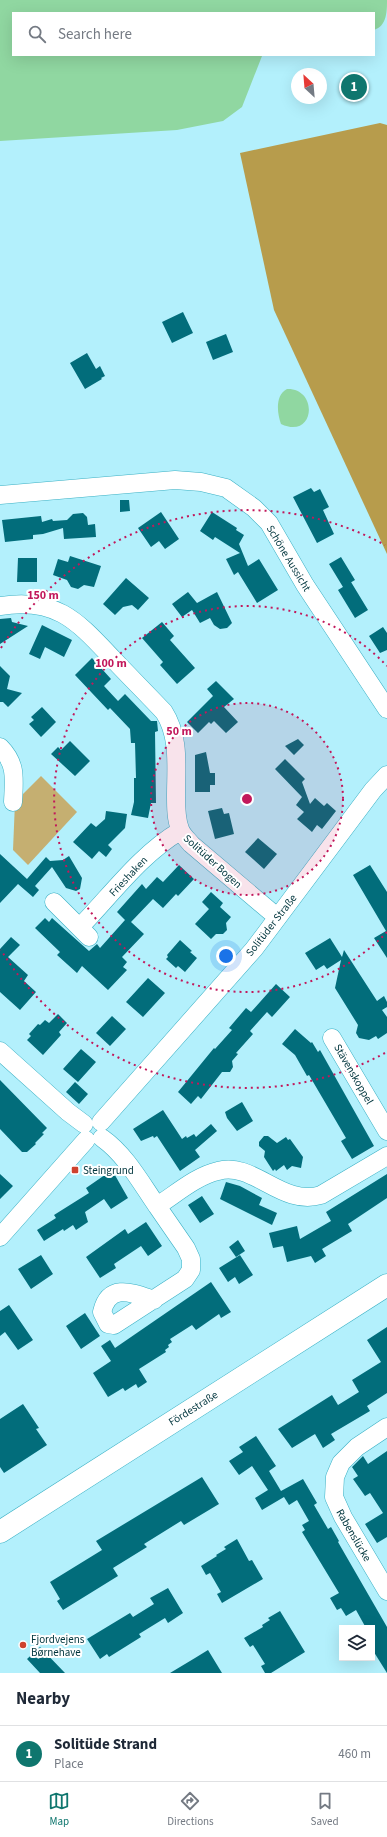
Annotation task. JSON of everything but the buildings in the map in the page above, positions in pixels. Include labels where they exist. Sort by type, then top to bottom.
[{"type":"main road","name":"Fördestraße","points":[[0,1532],[387,1285]]},
{"type":"street","name":"Schöne Aussicht","points":[[0,495],[175,480],[201,482],[226,488],[254,508],[269,523],[305,585],[387,709]]},
{"type":"street","name":"Solitüder Bogen","points":[[0,606],[16,603],[39,605],[62,613],[79,624],[164,712],[170,722],[174,734],[176,752],[176,813],[180,831],[191,844],[277,917]]},
{"type":"street","points":[[0,747],[7,754],[14,771],[13,802]]},
{"type":"street","name":"Solitüder Straße","points":[[0,1237],[254,949],[373,790],[387,775]]},
{"type":"street","name":"Frieshaken","points":[[54,902],[85,932],[144,859],[162,842],[180,831]]},
{"type":"street","name":"Stävenskoppel","points":[[332,1038],[387,1131]]},
{"type":"street","points":[[0,1051],[68,1112],[112,1145],[122,1155],[186,1248],[191,1258],[191,1270],[185,1279],[154,1300]]},
{"type":"street","points":[[157,1206],[206,1175],[228,1169],[240,1171],[287,1194],[301,1198],[311,1198],[321,1195],[387,1156]]},
{"type":"street","name":"Rabenslücke","points":[[387,1427],[357,1447],[341,1463],[335,1477],[334,1497],[343,1517],[387,1591]]},
{"type":"shaded area","points":[[0,0],[387,0],[384,22],[375,30],[375,12],[12,12],[12,56],[262,56],[242,107],[223,121],[177,130],[0,141]]},
{"type":"shaded area","points":[[380,123],[387,125],[387,554],[274,310],[240,153]]},
{"type":"shaded area","points":[[287,389],[297,391],[304,396],[308,404],[309,412],[306,420],[301,425],[292,427],[281,424],[278,405],[280,395]]},
{"type":"shaded area","points":[[41,776],[77,812],[28,865],[13,850],[15,802]]},
{"type":"place","name":"Solitüde Strand","points":[[354,87]]},
{"type":"place","name":"Steingrund","points":[[75,1170]]},
{"type":"place","name":"Fjordvejens Børnehave","points":[[23,1645]]}]
